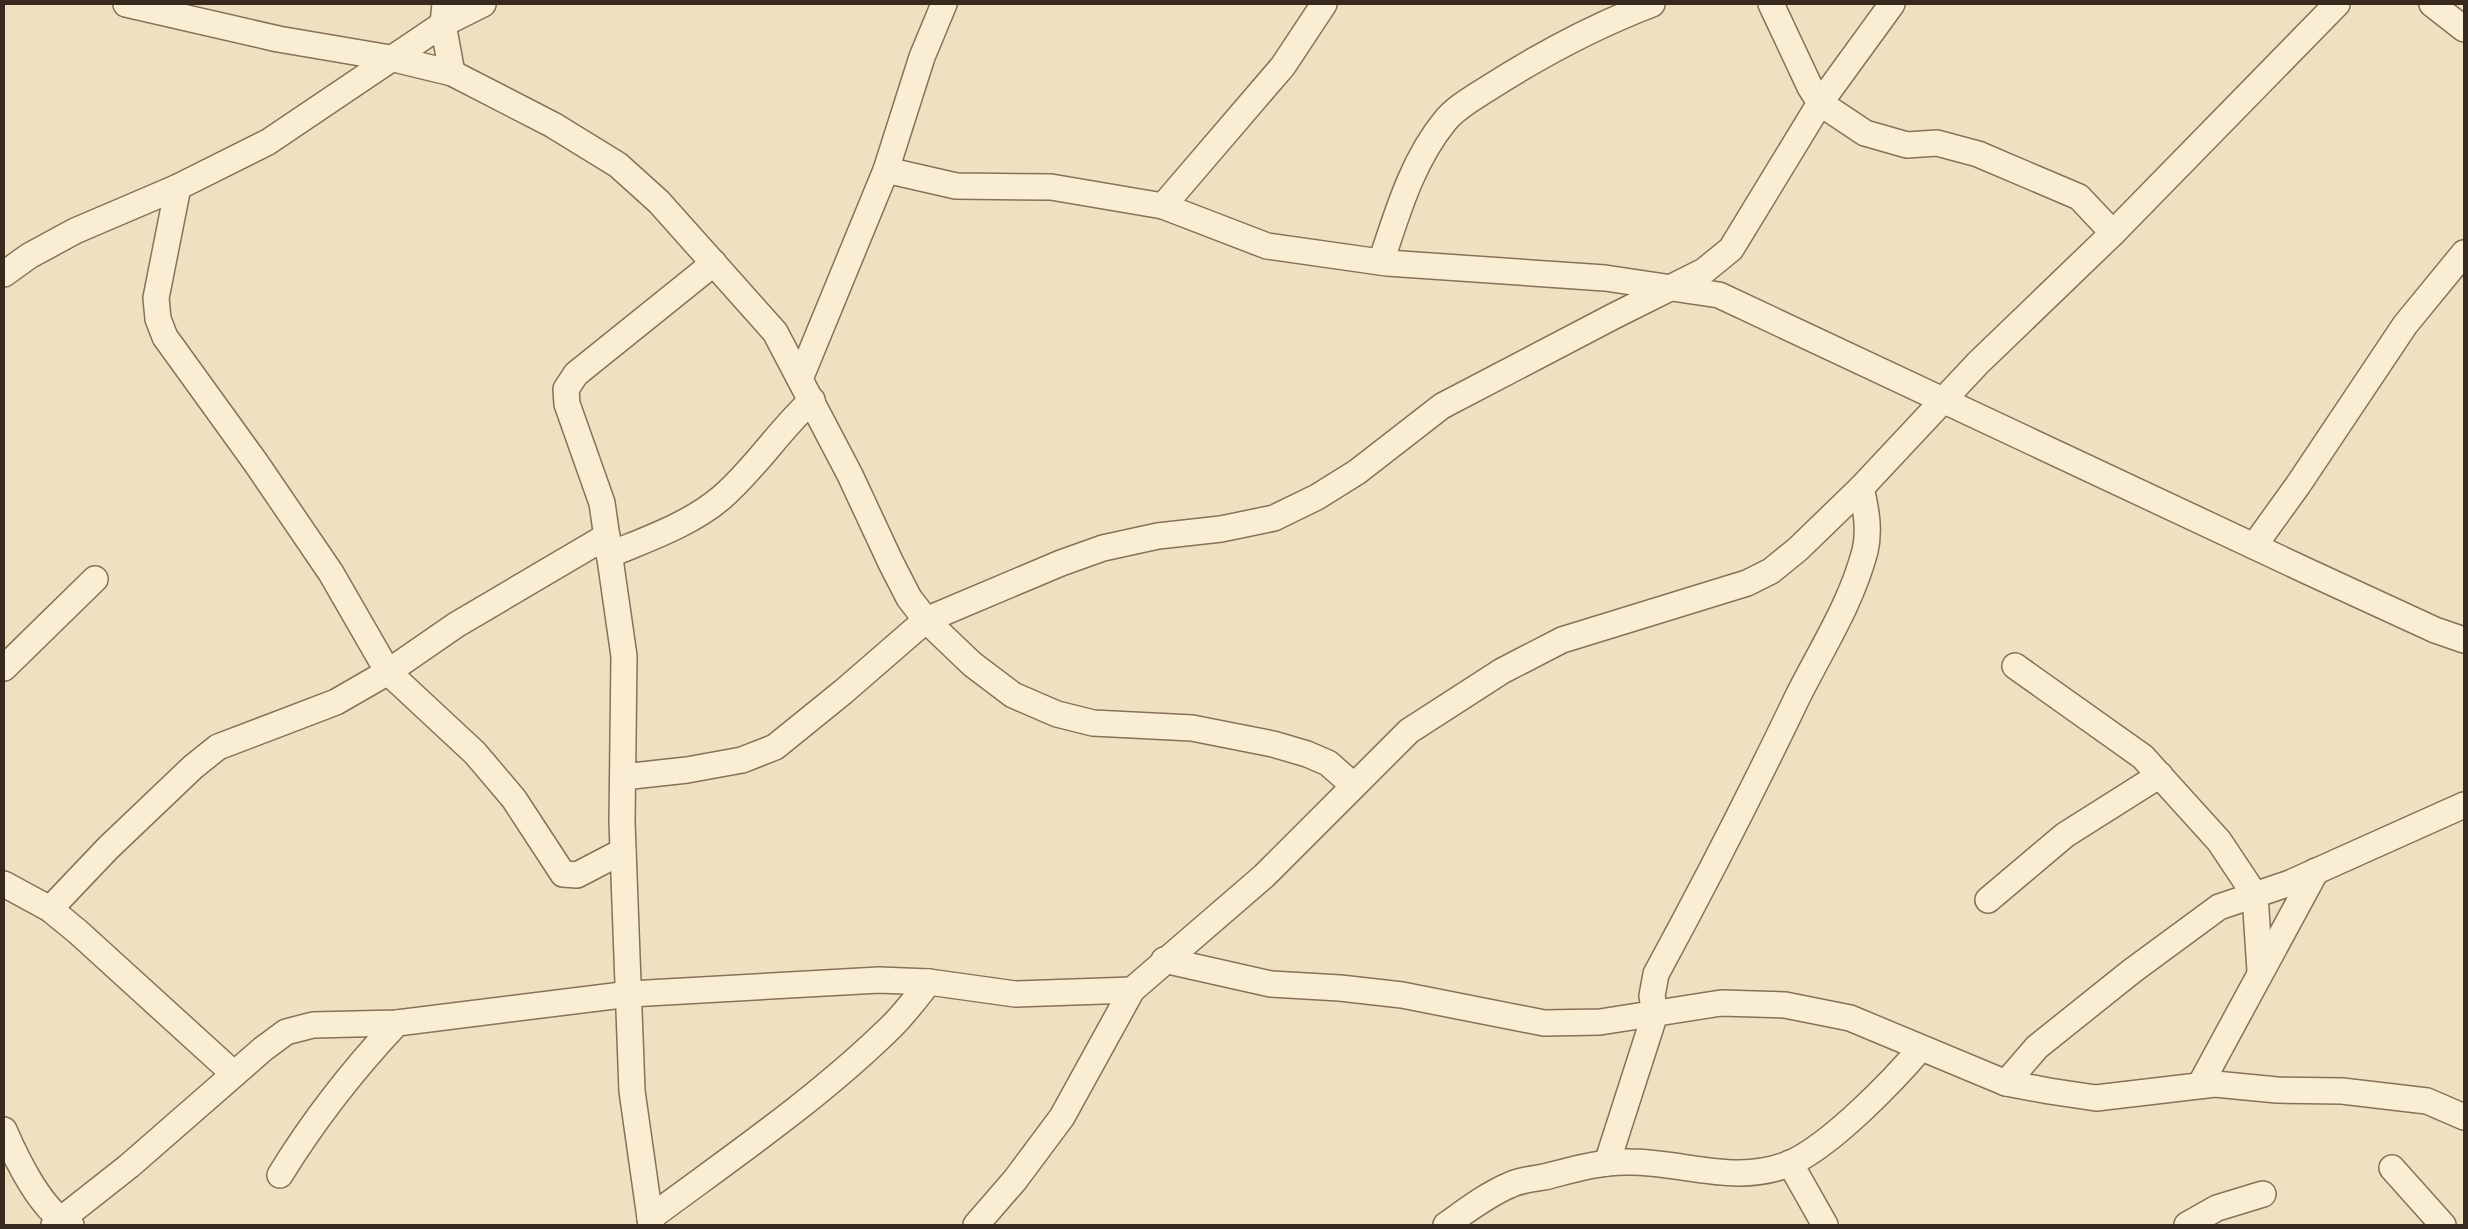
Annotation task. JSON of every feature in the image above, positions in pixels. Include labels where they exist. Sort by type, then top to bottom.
[{"type":"street","points":[[126,4],[278,39],[390,58],[452,73],[553,125],[618,165],[659,202],[775,332],[850,475],[890,564],[909,598],[926,620],[972,664],[1014,696],[1058,714],[1093,723],[1192,728],[1273,744],[1307,754],[1328,763],[1353,785]]},
{"type":"street","points":[[50,909],[108,848],[193,767],[218,748],[336,702],[388,672],[456,625],[608,546],[658,534],[709,507],[738,481],[791,420],[806,390],[886,170],[922,57],[944,4]]},
{"type":"street","points":[[1163,206],[1283,66],[1324,4]]},
{"type":"street","points":[[1381,262],[1401,202],[1417,166],[1429,142],[1446,119],[1472,99],[1525,64],[1652,4]]},
{"type":"street","points":[[1771,4],[1805,78],[1820,103],[1865,133],[1907,145],[1938,143],[1978,154],[2079,197],[2114,232]]},
{"type":"street","points":[[622,777],[687,770],[742,760],[775,747],[843,692],[926,620],[1061,563],[1103,548],[1158,536],[1221,529],[1274,518],[1317,497],[1357,472],[1442,406],[1704,271],[1731,249],[1820,103],[1892,4]]},
{"type":"street","points":[[976,1225],[1015,1180],[1062,1117],[1132,990],[1164,960],[1264,876],[1353,785],[1410,731],[1502,671],[1562,640],[1747,583],[1771,571],[1798,550],[1861,488],[1942,399],[2114,232],[2337,4]]},
{"type":"street","points":[[2432,4],[2464,29]]},
{"type":"street","points":[[4,274],[29,256],[76,231],[178,187],[268,142],[390,58],[444,14],[480,5]]},
{"type":"street","points":[[444,14],[452,73]]},
{"type":"street","points":[[886,170],[956,186],[1051,187],[1163,206],[1267,246],[1381,262],[1605,278],[1676,287],[1719,295],[2435,630],[2464,640]]},
{"type":"street","points":[[178,187],[156,298],[158,319],[165,337],[256,463],[331,573],[388,672],[474,753],[514,799],[563,874],[577,875],[623,851]]},
{"type":"street","points":[[2254,546],[2298,485],[2405,325],[2464,253]]},
{"type":"street","points":[[714,263],[576,374],[566,389],[567,404],[602,503],[624,656],[623,851],[630,994],[632,1091],[650,1222],[790,1114],[847,1066],[893,1025],[929,982]]},
{"type":"street","points":[[1607,1163],[1655,1014],[1652,996],[1656,974],[1746,805],[1799,694],[1845,607],[1865,550],[1868,518],[1861,488]]},
{"type":"street","points":[[4,668],[95,578]]},
{"type":"street","points":[[2015,666],[2143,756],[2219,842],[2255,895],[2260,970]]},
{"type":"street","points":[[1988,900],[2066,836],[2160,775]]},
{"type":"street","points":[[2006,1083],[2037,1046],[2132,971],[2219,907],[2290,883],[2464,805]]},
{"type":"street","points":[[2200,1085],[2239,1016],[2260,970],[2316,871]]},
{"type":"street","points":[[4,884],[50,909],[78,932],[234,1074]]},
{"type":"street","points":[[1164,960],[1271,984],[1340,988],[1402,995],[1544,1023],[1600,1022],[1721,1003],[1785,1005],[1850,1018],[2006,1083],[2096,1098],[2215,1084],[2277,1090],[2342,1090],[2427,1101],[2464,1116]]},
{"type":"street","points":[[4,1130],[13,1151],[37,1191],[61,1224],[234,1074],[286,1032],[314,1025],[397,1023],[630,994],[879,980],[929,982],[1015,994],[1132,990]]},
{"type":"street","points":[[280,1175],[309,1128],[355,1068],[397,1023]]},
{"type":"street","points":[[1446,1225],[1511,1184],[1607,1163],[1653,1164],[1739,1175],[1790,1163],[1810,1152],[1838,1130],[1903,1069],[1921,1048]]},
{"type":"street","points":[[1790,1163],[1825,1225]]},
{"type":"street","points":[[2392,1168],[2444,1225]]},
{"type":"street","points":[[2187,1225],[2217,1208],[2263,1194]]}]
